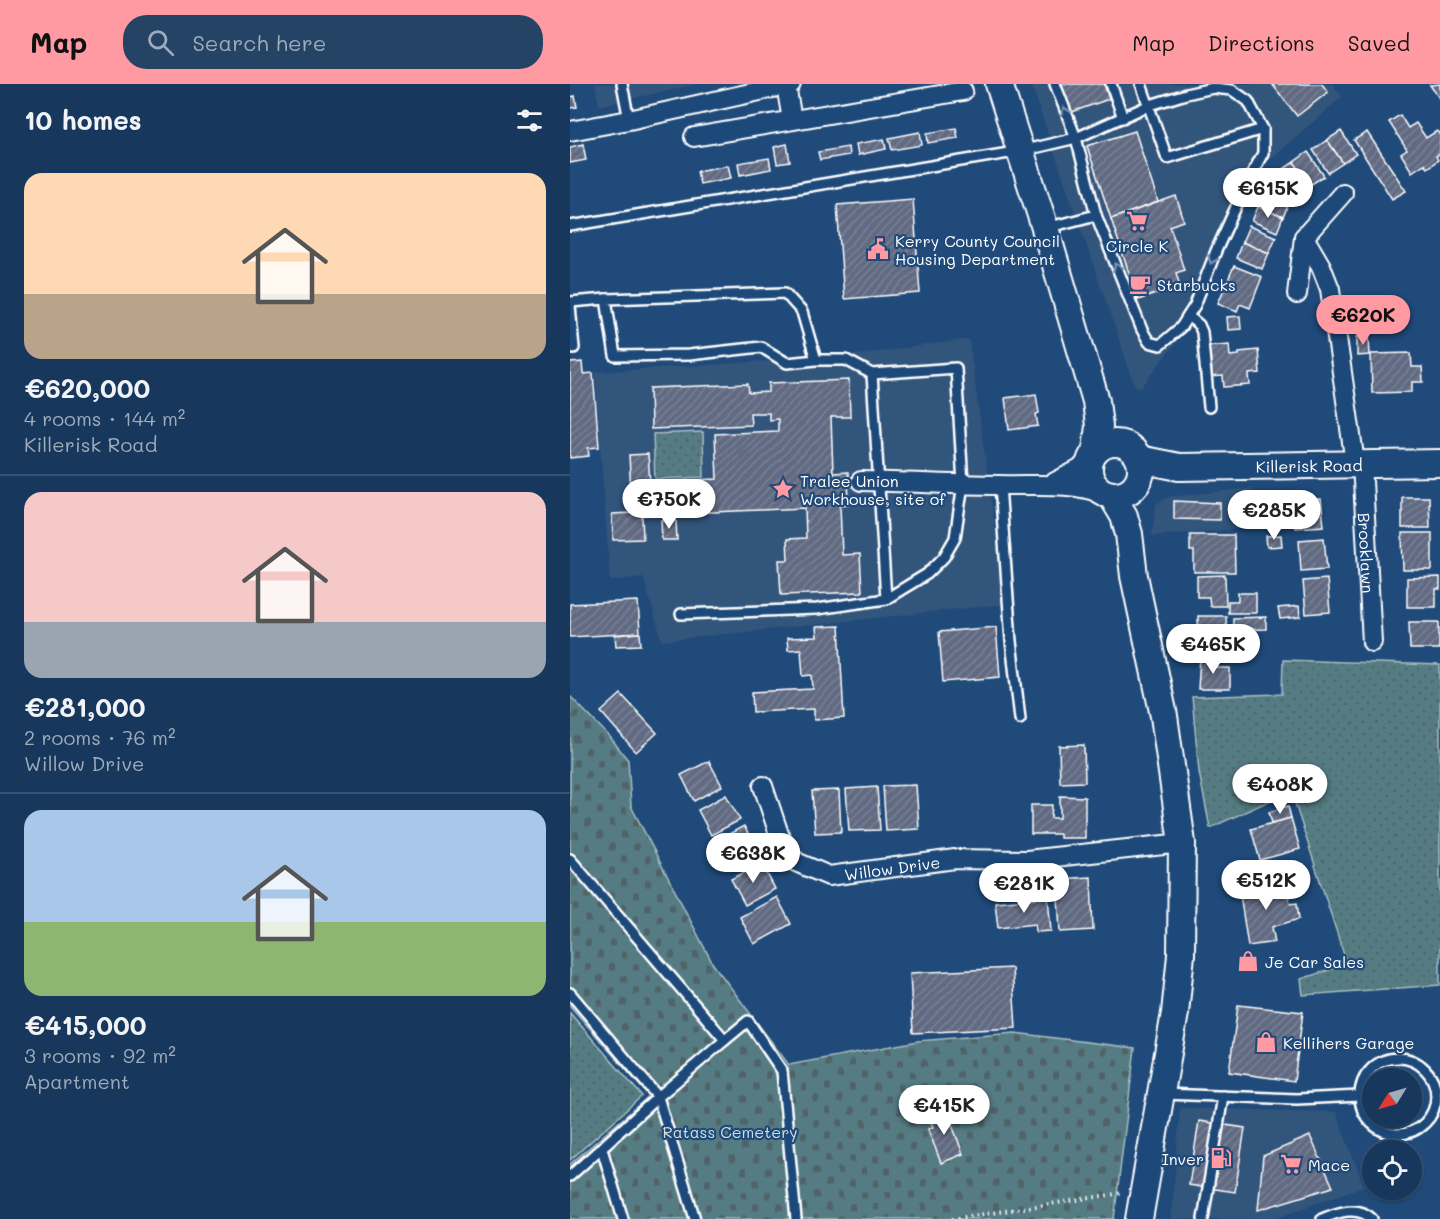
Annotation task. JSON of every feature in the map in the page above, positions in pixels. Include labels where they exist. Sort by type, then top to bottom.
[{"type":"main road","points":[[999,84],[1045,228],[1096,401],[1125,477],[1134,576],[1164,716],[1182,843],[1181,955],[1175,1013],[1141,1207]]},
{"type":"main road","points":[[1096,401],[1099,426],[1089,467],[1090,480],[1125,477]]},
{"type":"main road","name":"Killerisk Road","points":[[1094,453],[1112,443],[1125,477],[1179,466],[1440,463]]},
{"type":"street","points":[[570,131],[789,84],[792,120]]},
{"type":"street","points":[[694,137],[963,91]]},
{"type":"street","points":[[1297,294],[1304,237],[1343,193]]},
{"type":"street","name":"Brooklawn","points":[[1304,237],[1321,266],[1330,288],[1358,463],[1372,642]]},
{"type":"street","points":[[1050,484],[1075,473],[1094,453]]},
{"type":"street","points":[[870,481],[1074,485],[1125,477]]},
{"type":"street","name":"Willow Drive","points":[[763,786],[781,840],[796,862],[829,876],[955,859],[1027,861],[1182,843]]},
{"type":"lane","points":[[622,84],[629,120]]},
{"type":"lane","points":[[570,226],[1021,151],[1076,138],[1150,105],[1211,86],[1232,90],[1248,101],[1263,129],[1263,153],[1216,250],[1195,304],[1181,327],[1160,345],[1149,342],[1142,330],[1096,215],[1076,138],[1055,84]]},
{"type":"lane","points":[[1111,84],[1122,118]]},
{"type":"lane","points":[[1141,84],[1167,158],[1263,129]]},
{"type":"lane","points":[[1045,228],[1096,215]]},
{"type":"lane","points":[[574,348],[570,304],[606,299],[784,293],[802,312],[816,360]]},
{"type":"lane","points":[[606,299],[615,357],[689,355],[761,347],[787,363],[846,360],[872,374],[956,368],[963,484],[956,538],[944,557],[927,573],[886,599],[817,609],[681,614]]},
{"type":"lane","points":[[1188,316],[1199,325],[1202,332],[1209,407]]},
{"type":"lane","points":[[872,374],[870,481],[886,599]]},
{"type":"lane","points":[[1000,485],[1011,641],[1020,720]]},
{"type":"lane","points":[[570,859],[725,1040]]},
{"type":"lane","points":[[570,993],[658,1097],[695,1219]]},
{"type":"lane","points":[[570,1176],[748,1021],[782,1071],[796,1219]]},
{"type":"lane","points":[[1402,1058],[1420,1066],[1432,1080],[1438,1092],[1430,1116],[1422,1125],[1400,1134],[1377,1127],[1365,1114],[1360,1096],[1362,1084],[1368,1072],[1389,1059],[1402,1058]]},
{"type":"lane","points":[[1161,1094],[1297,1099],[1360,1096]]},
{"type":"lane","points":[[1203,1219],[1223,1096]]},
{"type":"lane","points":[[602,1149],[623,1219]]},
{"type":"lane","points":[[1323,1219],[1343,1210],[1368,1215],[1372,1219]]},
{"type":"path","points":[[952,1219],[1118,1192],[1141,1207]]},
{"type":"shaded area","points":[[595,84],[698,84],[599,106]]},
{"type":"shaded area","points":[[1031,84],[1333,84],[1342,97],[1255,172],[1198,314],[1141,388],[1135,386]]},
{"type":"shaded area","points":[[969,339],[1005,604],[662,641],[643,577],[610,581],[595,372],[848,356]]},
{"type":"shaded area","points":[[1253,488],[1250,528],[1152,536],[1156,504],[1168,497]]},
{"type":"shaded area","points":[[1180,1108],[1336,1112],[1362,1181],[1362,1187],[1273,1219],[1171,1219]]},
{"type":"green space","points":[[703,432],[704,477],[655,479],[653,434]]},
{"type":"green space","points":[[1283,660],[1440,665],[1440,985],[1303,995],[1301,979],[1347,964],[1291,791],[1210,828],[1199,772],[1192,697],[1282,694]]},
{"type":"green space","name":"Ratass Cemetery","points":[[570,696],[610,737],[628,760],[631,806],[713,964],[789,1065],[918,1041],[1015,1033],[1135,1048],[1114,1219],[570,1219],[570,1164],[649,1096],[570,1006]]},
{"type":"green space","points":[[570,1013],[642,1096],[570,1160]]},
{"type":"building","points":[[1059,84],[1104,84],[1109,99],[1069,113]]},
{"type":"building","points":[[1272,84],[1322,84],[1328,92],[1297,116]]},
{"type":"building","points":[[1440,84],[1440,97],[1439,98],[1430,85]]},
{"type":"building","points":[[575,96],[577,107],[570,108],[570,97]]},
{"type":"building","points":[[1400,115],[1408,128],[1416,123],[1426,138],[1437,131],[1440,133],[1440,154],[1436,156],[1438,160],[1427,168],[1424,164],[1412,172],[1401,154],[1407,150],[1389,122]]},
{"type":"building","points":[[956,128],[958,138],[928,143],[927,133]]},
{"type":"building","points":[[1135,131],[1158,202],[1111,219],[1087,146]]},
{"type":"building","points":[[1341,131],[1356,154],[1343,163],[1327,140]]},
{"type":"building","points":[[920,132],[922,145],[892,150],[889,138]]},
{"type":"building","points":[[1367,132],[1406,191],[1392,199],[1354,140]]},
{"type":"building","points":[[884,139],[886,149],[858,155],[856,144]]},
{"type":"building","points":[[1327,140],[1343,163],[1328,173],[1313,150]]},
{"type":"building","points":[[583,144],[586,160],[570,163],[570,147]]},
{"type":"building","points":[[787,144],[790,162],[777,164],[774,147]]},
{"type":"building","points":[[848,147],[849,155],[820,160],[818,152]]},
{"type":"building","points":[[1308,152],[1324,176],[1310,185],[1294,162]]},
{"type":"building","points":[[769,158],[771,169],[740,175],[738,163]]},
{"type":"building","points":[[1294,162],[1310,185],[1296,195],[1281,171]]},
{"type":"building","points":[[728,165],[731,178],[700,184],[697,171]]},
{"type":"building","points":[[1264,192],[1289,203],[1283,217],[1258,207]]},
{"type":"building","points":[[1176,196],[1184,221],[1170,226],[1184,270],[1176,273],[1180,286],[1138,300],[1111,219]]},
{"type":"building","name":"Kerry County Council Housing Department","points":[[913,199],[920,293],[844,299],[837,205]]},
{"type":"building","points":[[1258,207],[1283,217],[1277,232],[1252,221]]},
{"type":"building","points":[[1249,226],[1276,237],[1269,253],[1242,242]]},
{"type":"building","points":[[1242,242],[1269,253],[1262,269],[1236,258]]},
{"type":"building","points":[[1234,266],[1262,277],[1250,308],[1240,304],[1237,311],[1218,303]]},
{"type":"building","points":[[1240,316],[1241,329],[1228,330],[1227,317]]},
{"type":"building","points":[[1357,337],[1369,337],[1370,355],[1357,356]]},
{"type":"building","points":[[1229,344],[1230,356],[1239,355],[1239,352],[1258,350],[1260,373],[1249,374],[1250,385],[1224,387],[1223,376],[1209,377],[1206,346]]},
{"type":"building","points":[[1411,353],[1412,367],[1422,367],[1423,382],[1412,382],[1412,392],[1372,393],[1371,354]]},
{"type":"building","points":[[582,362],[583,374],[593,373],[599,447],[588,448],[589,456],[570,458],[570,363]]},
{"type":"building","points":[[849,380],[850,417],[831,417],[833,473],[848,472],[849,504],[840,505],[842,555],[860,554],[862,592],[781,595],[779,560],[788,560],[787,539],[806,538],[805,508],[642,515],[643,539],[613,540],[612,514],[632,513],[629,455],[648,454],[650,482],[717,479],[715,434],[778,431],[778,419],[769,420],[769,413],[750,413],[751,425],[651,429],[650,388],[748,384],[749,393],[769,392],[769,383]]},
{"type":"building","points":[[1036,394],[1039,413],[1036,414],[1038,426],[1009,430],[1005,398]]},
{"type":"building","points":[[1402,497],[1429,497],[1430,528],[1402,528]]},
{"type":"building","points":[[1321,499],[1324,526],[1295,528],[1293,501]]},
{"type":"building","points":[[1174,501],[1220,503],[1220,520],[1174,519]]},
{"type":"building","points":[[661,520],[676,520],[677,540],[662,540]]},
{"type":"building","points":[[1402,533],[1432,533],[1432,570],[1403,570]]},
{"type":"building","points":[[1190,535],[1234,535],[1235,572],[1194,572],[1194,551],[1190,551]]},
{"type":"building","points":[[1281,535],[1282,546],[1267,547],[1266,536]]},
{"type":"building","points":[[1324,538],[1327,569],[1301,571],[1299,540]]},
{"type":"building","points":[[1225,575],[1226,606],[1210,606],[1209,597],[1197,597],[1197,576]]},
{"type":"building","points":[[1440,577],[1440,589],[1436,589],[1436,607],[1407,607],[1407,578]]},
{"type":"building","points":[[1327,579],[1330,612],[1306,614],[1303,581]]},
{"type":"building","points":[[1238,593],[1256,593],[1256,613],[1228,613],[1228,601],[1238,601]]},
{"type":"building","points":[[638,601],[640,633],[570,637],[570,604]]},
{"type":"building","points":[[1299,606],[1300,617],[1280,619],[1278,608]]},
{"type":"building","points":[[1198,616],[1226,616],[1227,652],[1199,653]]},
{"type":"building","points":[[1266,617],[1266,629],[1233,630],[1233,618]]},
{"type":"building","points":[[1409,622],[1439,622],[1439,649],[1410,649]]},
{"type":"building","points":[[839,626],[844,718],[814,720],[814,709],[753,712],[752,692],[813,689],[812,675],[803,676],[801,649],[788,650],[787,638],[817,637],[816,627]]},
{"type":"building","points":[[996,627],[1000,677],[943,682],[939,632]]},
{"type":"building","points":[[640,633],[641,645],[616,646],[615,635]]},
{"type":"building","points":[[1200,657],[1217,657],[1217,668],[1230,668],[1230,689],[1198,689]]},
{"type":"building","points":[[621,694],[657,733],[636,752],[601,712]]},
{"type":"building","points":[[1084,745],[1085,782],[1060,783],[1059,746]]},
{"type":"building","points":[[709,761],[722,786],[694,801],[681,775]]},
{"type":"building","points":[[916,785],[919,829],[886,831],[883,786]]},
{"type":"building","points":[[877,787],[880,830],[849,831],[846,789]]},
{"type":"building","points":[[839,790],[841,832],[815,833],[812,791]]},
{"type":"building","points":[[726,795],[740,820],[711,835],[698,810]]},
{"type":"building","points":[[1060,796],[1085,797],[1085,838],[1060,838],[1060,834],[1031,834],[1031,805],[1052,805],[1051,818],[1060,818]]},
{"type":"building","points":[[1288,806],[1291,818],[1272,823],[1269,812]]},
{"type":"building","points":[[1291,818],[1300,849],[1260,860],[1251,829]]},
{"type":"building","points":[[744,826],[757,851],[725,868],[712,843]]},
{"type":"building","points":[[762,864],[775,889],[745,905],[731,879]]},
{"type":"building","points":[[1091,877],[1093,930],[1060,932],[1057,879]]},
{"type":"building","points":[[1286,881],[1290,904],[1297,903],[1299,919],[1272,927],[1275,942],[1248,946],[1239,888]]},
{"type":"building","points":[[777,897],[791,924],[754,944],[740,917]]},
{"type":"building","points":[[1048,897],[1051,931],[1036,932],[1035,924],[998,928],[995,902]]},
{"type":"building","points":[[1012,968],[1016,1028],[913,1033],[910,973]]},
{"type":"building","name":"Kellihers Garage","points":[[1238,1005],[1303,1012],[1294,1081],[1229,1072]]},
{"type":"building","points":[[941,1107],[948,1124],[951,1122],[963,1154],[941,1163],[928,1129],[933,1127],[927,1112]]},
{"type":"building","points":[[1199,1121],[1245,1128],[1235,1192],[1189,1185]]},
{"type":"building","points":[[1310,1136],[1333,1187],[1258,1210],[1263,1156]]},
{"type":"place","name":"Circle K","points":[[1137,221]]},
{"type":"place","name":"Kerry County Council Housing Department","points":[[878,249]]},
{"type":"place","name":"Starbucks","points":[[1140,284]]},
{"type":"place","name":"Tralee Union Workhouse, site of","points":[[783,489]]},
{"type":"place","name":"Je Car Sales","points":[[1248,961]]},
{"type":"place","name":"Kellihers Garage","points":[[1266,1042]]},
{"type":"place","name":"Inver","points":[[1221,1158]]},
{"type":"place","name":"Mace","points":[[1291,1164]]}]
